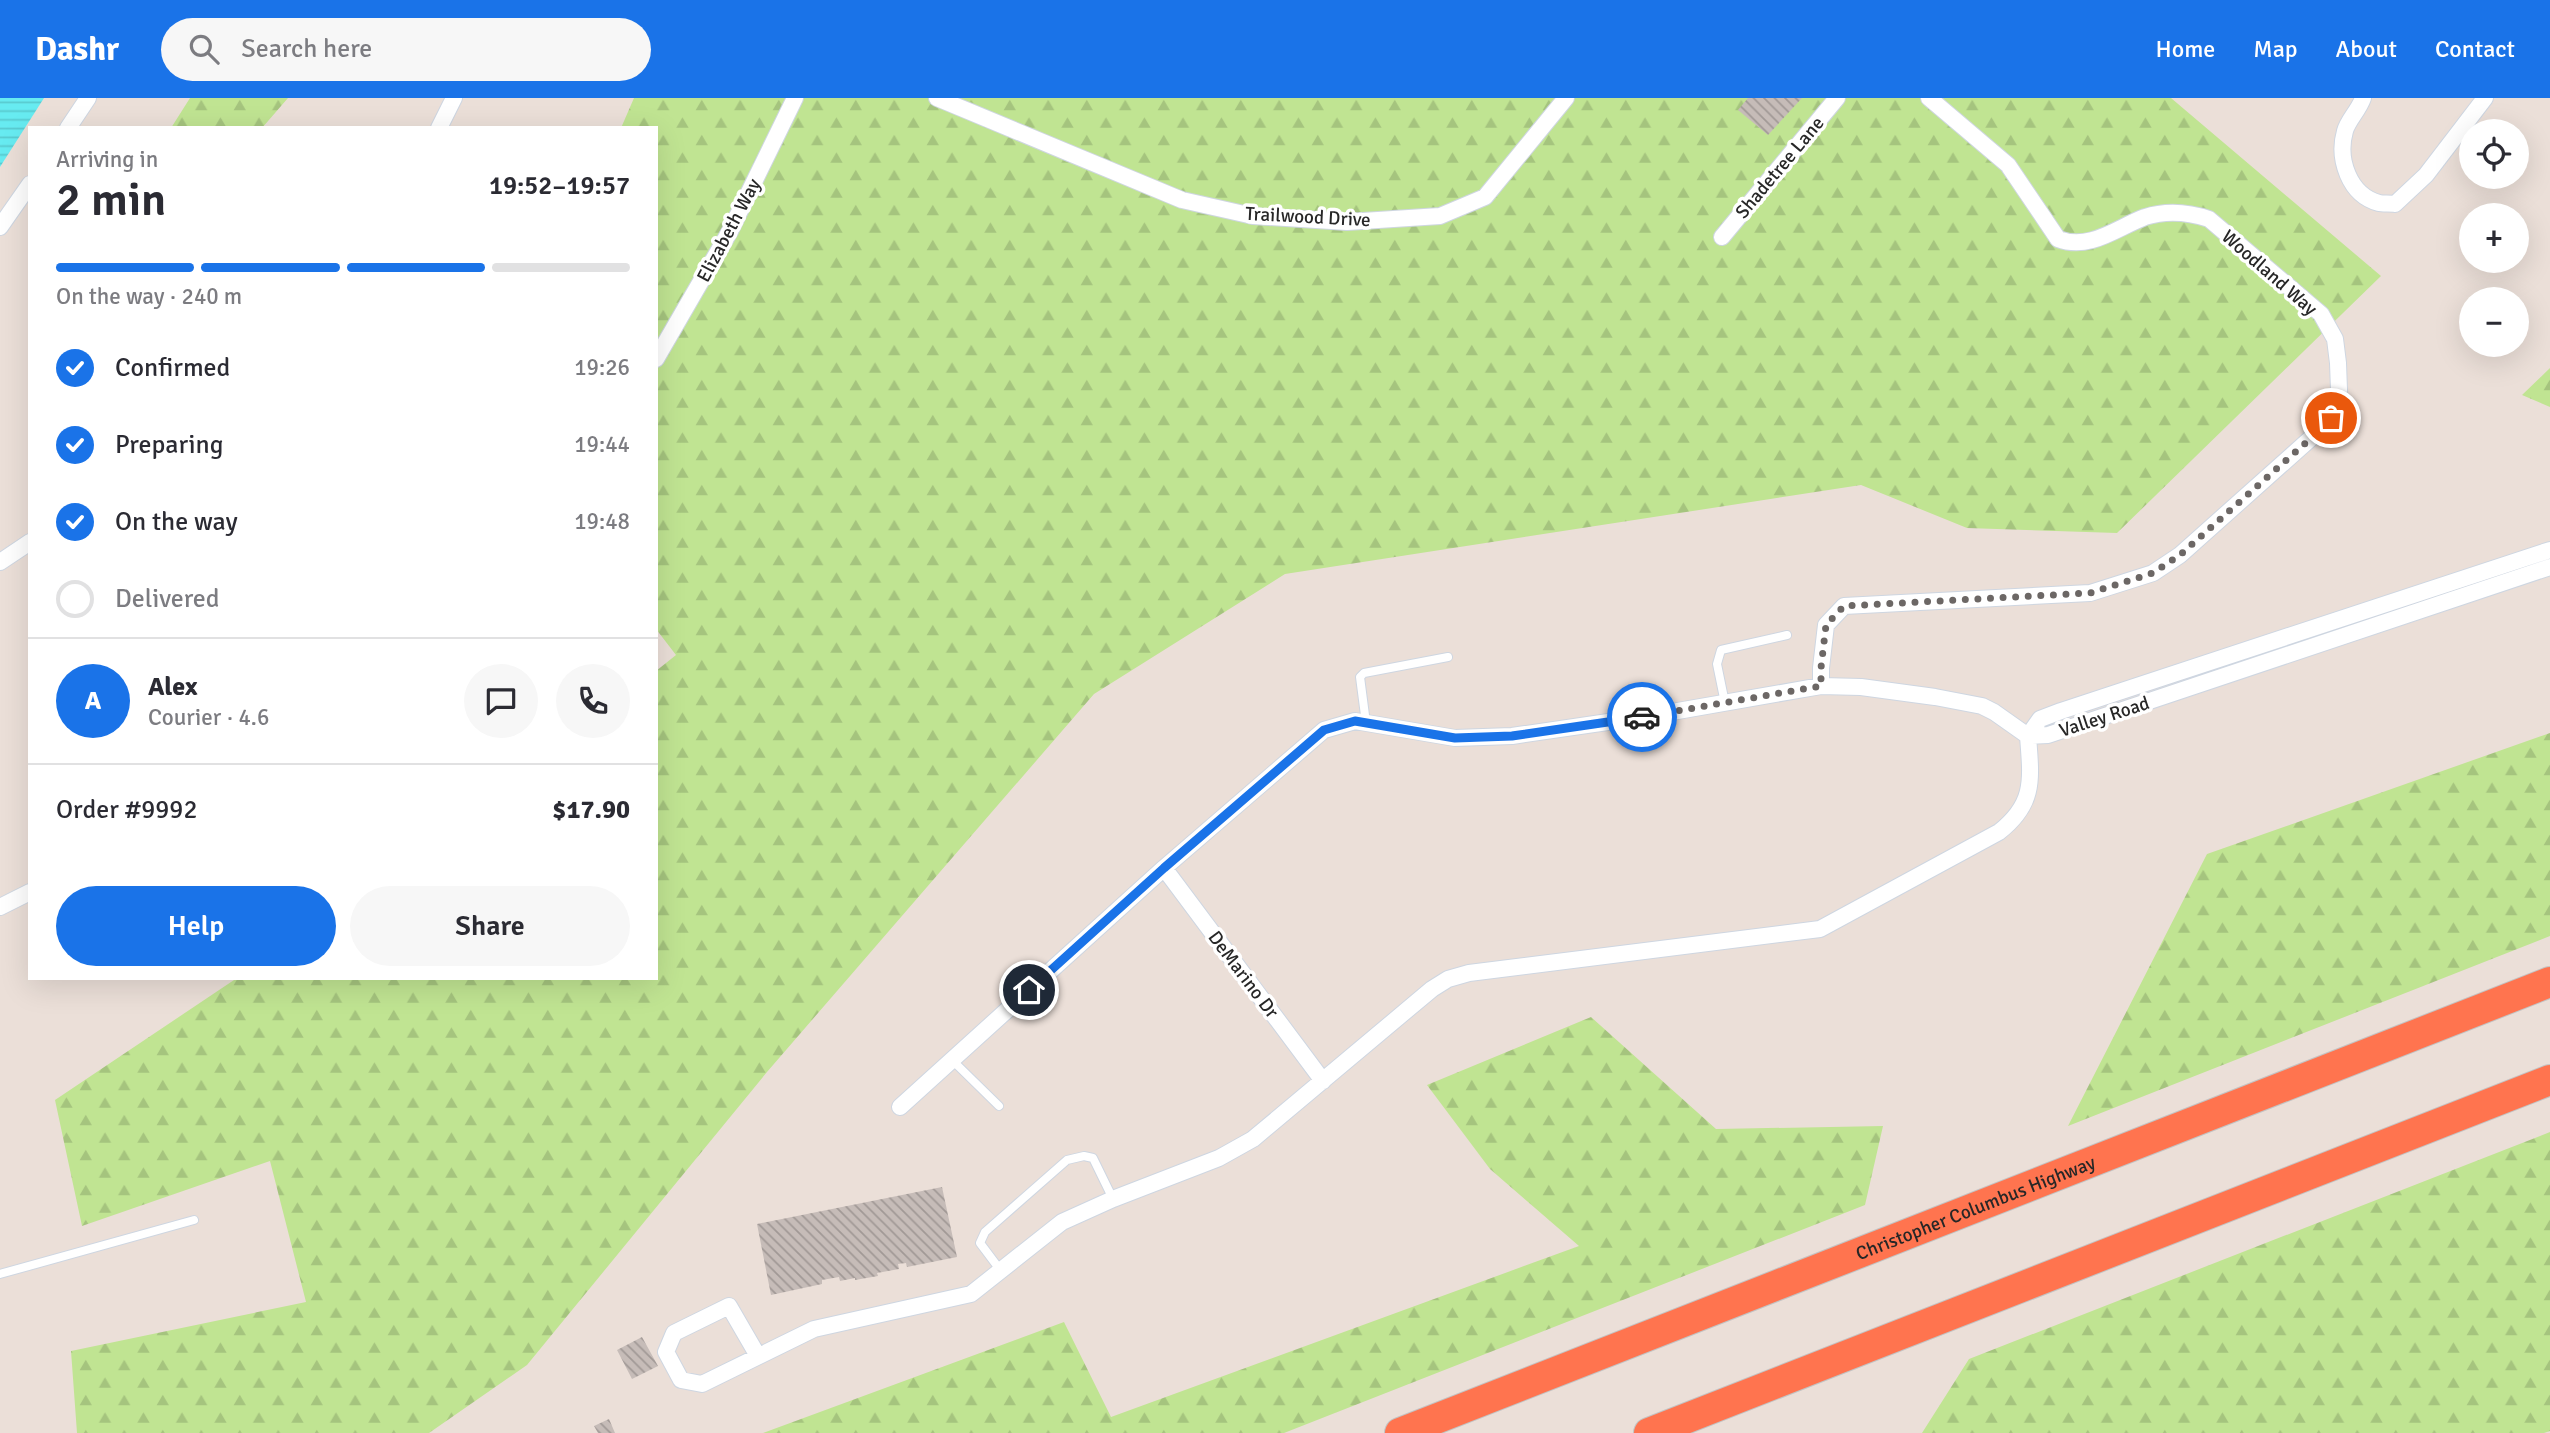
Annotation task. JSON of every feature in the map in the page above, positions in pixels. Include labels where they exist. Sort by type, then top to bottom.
[{"type":"highway","name":"Christopher Columbus Highway","points":[[1400,1433],[2550,982]]},
{"type":"highway","points":[[1649,1433],[2550,1080]]},
{"type":"street","points":[[69,126],[88,98]]},
{"type":"street","points":[[440,126],[454,98]]},
{"type":"street","name":"Elizabeth Way","points":[[658,356],[730,230],[795,98]]},
{"type":"street","name":"Trailwood Drive","points":[[937,98],[1182,200],[1253,216],[1347,222],[1440,216],[1485,197],[1566,98]]},
{"type":"street","name":"Shadetree Lane","points":[[1722,237],[1837,98]]},
{"type":"street","name":"Woodland Way","points":[[1821,686],[1826,625],[1844,606],[2090,593],[2153,573],[2180,555],[2310,439],[2331,418],[2339,390],[2335,340],[2321,314],[2210,219],[2189,212],[2160,214],[2144,218],[2098,240],[2070,244],[2058,239],[2008,164],[1928,98]]},
{"type":"street","points":[[2363,98],[2345,129],[2345,173],[2358,190],[2377,203],[2395,204],[2426,175],[2485,98]]},
{"type":"street","points":[[0,228],[28,187]]},
{"type":"street","points":[[0,562],[28,543]]},
{"type":"street","name":"Valley Road","points":[[2028,736],[2040,719],[2061,711],[2550,550]]},
{"type":"street","name":"Valley Road","points":[[2028,736],[2048,735],[2550,568]]},
{"type":"street","points":[[758,1356],[729,1306],[674,1333],[666,1352],[681,1380],[702,1384],[814,1329],[971,1294],[1062,1222],[1112,1199],[1219,1158],[1253,1139],[1432,989],[1458,975],[1541,962],[1821,929],[1999,832],[2010,823],[2022,808],[2028,792],[2031,775],[2028,736],[1982,706],[1861,687],[1821,686],[1649,716],[1512,736],[1455,738],[1355,721],[1324,730],[1164,868],[900,1107]]},
{"type":"street","name":"DeMarino Dr","points":[[1164,868],[1323,1081]]},
{"type":"street","points":[[0,908],[28,892]]},
{"type":"lane","points":[[1725,703],[1717,664],[1721,650],[1787,635]]},
{"type":"lane","points":[[1366,723],[1360,677],[1364,673],[1448,657]]},
{"type":"lane","points":[[952,1060],[999,1107]]},
{"type":"lane","points":[[1001,1272],[980,1243],[985,1232],[1067,1160],[1084,1156],[1093,1158],[1112,1199]]},
{"type":"lane","points":[[0,1275],[194,1220]]},
{"type":"green space","points":[[190,98],[288,98],[264,126],[172,126]]},
{"type":"green space","points":[[634,98],[2171,98],[2381,276],[2117,533],[1967,528],[1861,485],[1285,574],[1094,694],[767,1072],[527,1365],[429,1433],[77,1433],[71,1351],[306,1302],[270,1161],[82,1226],[55,1100],[234,980],[658,980],[658,669],[676,655],[658,632],[658,126],[622,126]]},
{"type":"green space","points":[[2550,368],[2550,407],[2522,395]]},
{"type":"green space","points":[[2550,733],[2550,936],[2068,1126],[2207,854]]},
{"type":"green space","points":[[1591,1017],[1716,1129],[1883,1126],[1865,1205],[1284,1433],[763,1433],[1064,1322],[1111,1417],[1579,1246],[1490,1169],[1427,1085]]},
{"type":"green space","points":[[2550,1132],[2550,1431],[1922,1433],[1969,1359]]},
{"type":"water","points":[[0,98],[44,98],[0,167]]},
{"type":"building","points":[[1748,98],[1802,98],[1768,135],[1738,110]]},
{"type":"building","points":[[942,1187],[957,1257],[907,1267],[906,1263],[898,1264],[899,1269],[877,1273],[878,1276],[855,1280],[840,1281],[839,1277],[822,1280],[822,1284],[771,1295],[757,1224]]},
{"type":"building","points":[[642,1337],[658,1366],[632,1379],[617,1350]]},
{"type":"building","points":[[609,1419],[615,1433],[598,1433],[594,1426]]},
{"type":"way so far","points":[[1642,717],[1821,686],[1826,625],[1844,606],[2090,593],[2153,573],[2180,555],[2331,418]]},
{"type":"route","points":[[1029,990],[1164,868],[1324,730],[1355,721],[1455,738],[1512,736],[1642,717]]}]
